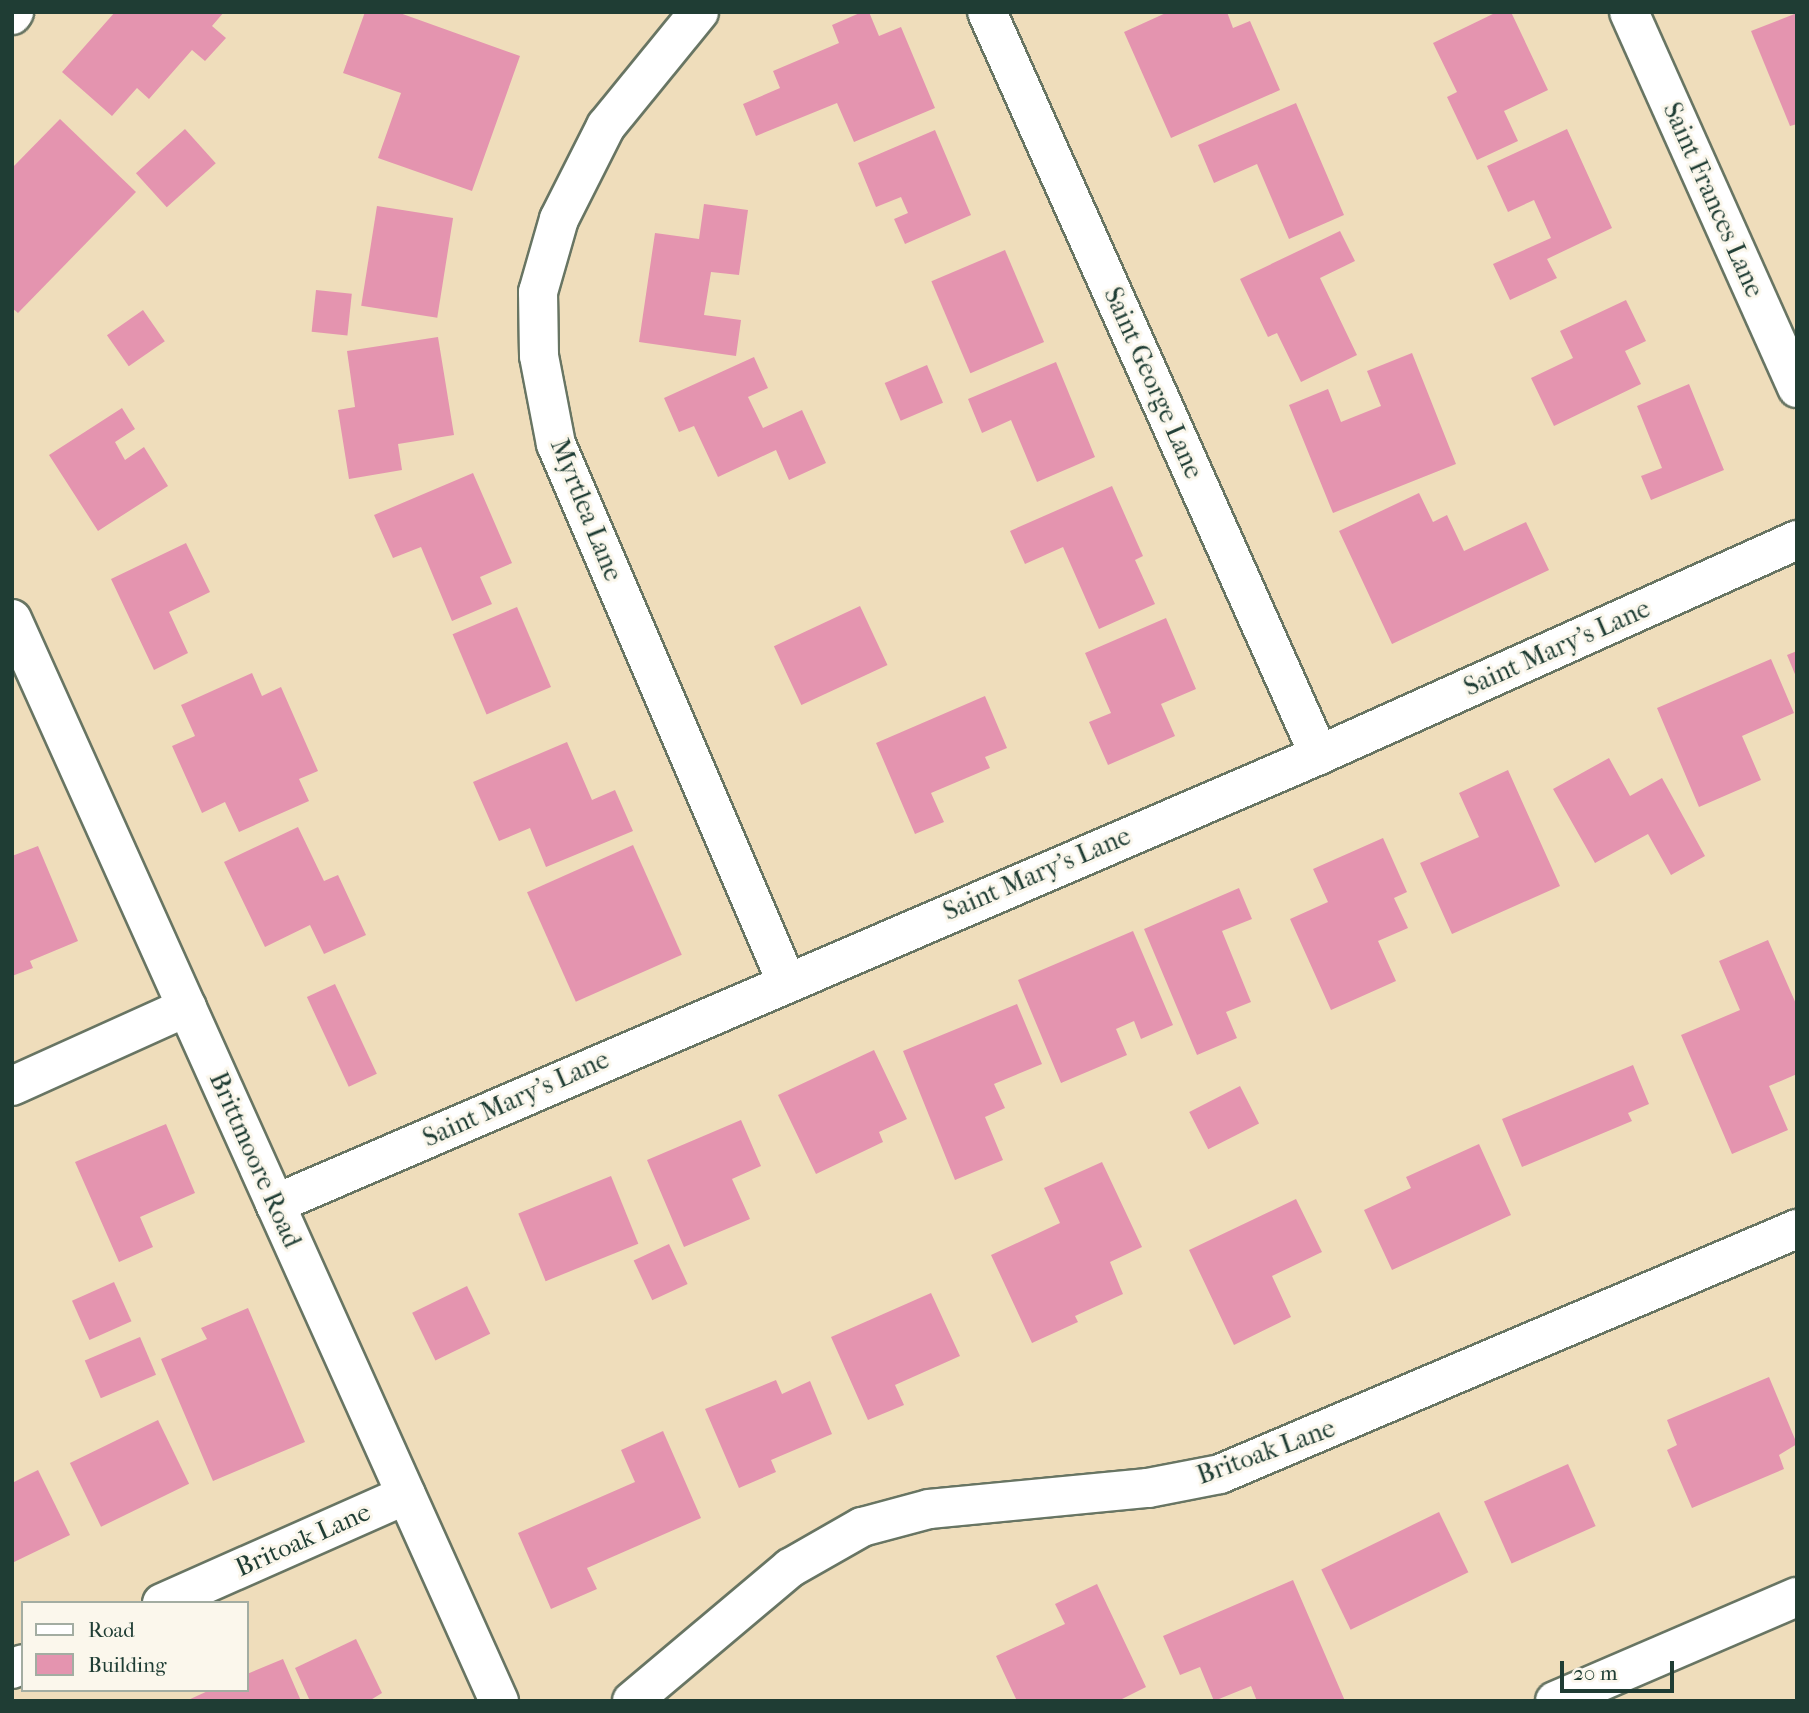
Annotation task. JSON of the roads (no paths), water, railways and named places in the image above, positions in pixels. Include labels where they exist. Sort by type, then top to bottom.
[{"type":"street","name":"Myrtlea Lane","points":[[699,12],[606,126],[558,219],[538,292],[539,356],[556,444],[786,981]]},
{"type":"street","name":"Saint George Lane","points":[[987,12],[1318,755]]},
{"type":"street","name":"Saint Frances Lane","points":[[1629,12],[1797,388]]},
{"type":"street","name":"Saint Mary's Lane","points":[[275,1204],[786,981],[1318,755],[1797,540]]},
{"type":"street","name":"Brittmoore Road","points":[[15,631],[499,1701]]},
{"type":"street","points":[[12,1086],[187,1007]]},
{"type":"street","name":"Britoak Lane","points":[[632,1701],[790,1568],[862,1527],[929,1509],[1147,1488],[1220,1474],[1797,1229]]},
{"type":"street","name":"Britoak Lane","points":[[167,1601],[406,1495]]},
{"type":"street","points":[[1555,1701],[1797,1597]]}]
